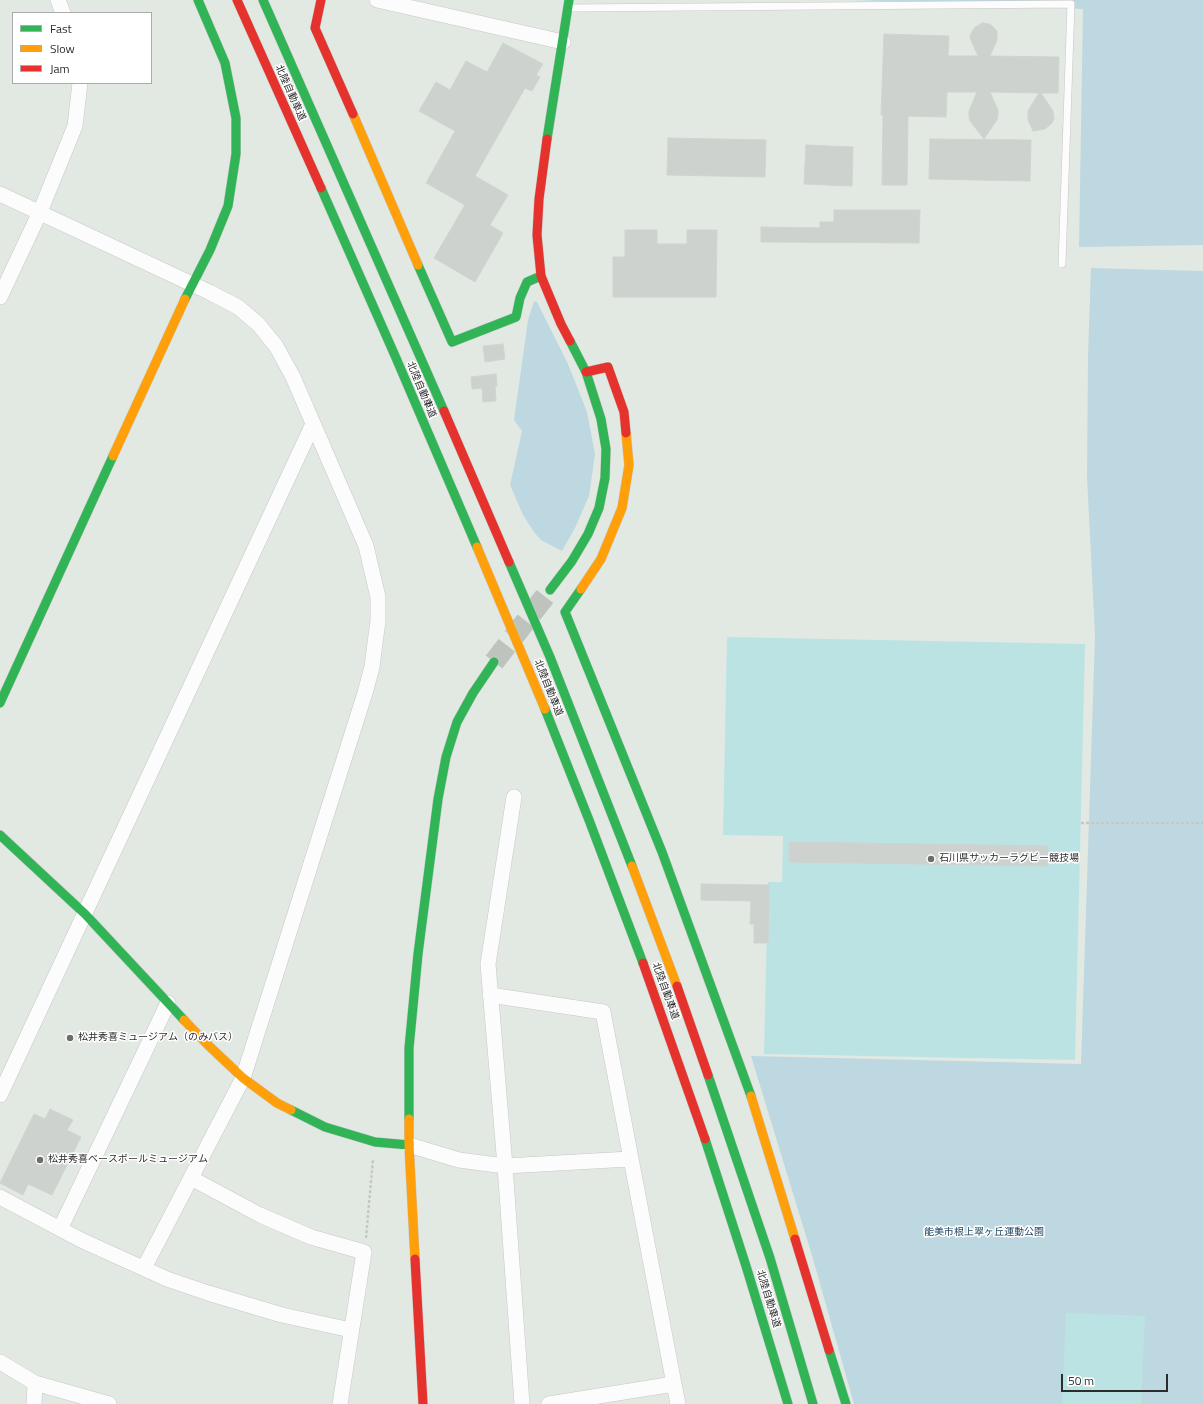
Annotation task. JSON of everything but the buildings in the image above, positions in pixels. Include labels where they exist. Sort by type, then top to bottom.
[{"type":"main road","points":[[0,704],[192,284],[210,250],[228,206],[236,154],[236,118],[225,63],[198,0]]},
{"type":"main road","name":"北陸自動車道","points":[[237,0],[399,365],[528,668],[589,820],[648,976],[700,1123],[788,1404]]},
{"type":"main road","name":"北陸自動車道","points":[[263,0],[422,357],[550,657],[609,807],[671,968],[722,1115],[770,1258],[814,1404]]},
{"type":"main road","points":[[320,0],[315,28],[452,342],[516,318],[520,298],[527,282],[541,276]]},
{"type":"main road","points":[[550,590],[572,561],[588,534],[599,508],[605,478],[606,449],[601,419],[586,372],[561,324],[541,276],[537,235],[539,199],[569,4]]},
{"type":"main road","points":[[586,372],[608,366],[624,412],[629,465],[622,508],[600,559],[565,612],[662,852],[749,1090],[846,1404]]},
{"type":"main road","points":[[423,1404],[409,1145],[409,1048],[418,954],[438,799],[446,757],[457,722],[472,693],[494,662]]},
{"type":"main road","points":[[0,835],[85,914],[208,1045],[243,1078],[277,1103],[325,1127],[375,1142],[409,1145]]},
{"type":"street","points":[[58,0],[63,12]]},
{"type":"street","points":[[378,0],[563,42]]},
{"type":"street","points":[[0,297],[40,212],[75,126],[80,84]]},
{"type":"street","points":[[0,194],[238,307],[258,324],[276,346],[293,377],[366,546],[378,597],[378,621],[372,667],[243,1078],[144,1268]]},
{"type":"street","points":[[0,1095],[313,424]]},
{"type":"street","points":[[514,797],[488,964],[505,1166],[522,1404]]},
{"type":"street","points":[[490,995],[603,1012],[678,1404]]},
{"type":"street","points":[[60,1229],[168,1003]]},
{"type":"street","points":[[409,1145],[459,1160],[505,1166],[630,1159]]},
{"type":"street","points":[[191,1178],[260,1215],[311,1237],[364,1252],[340,1404]]},
{"type":"street","points":[[0,1197],[81,1240],[167,1279],[274,1313],[351,1330]]},
{"type":"street","points":[[0,1362],[35,1383],[109,1404]]},
{"type":"street","points":[[34,1404],[35,1383]]},
{"type":"street","points":[[549,1404],[674,1384]]},
{"type":"lane","points":[[569,4],[1071,4],[1062,264]]},
{"type":"path","points":[[1081,823],[1203,823]]},
{"type":"path","points":[[364,1252],[375,1142]]},
{"type":"green space","points":[[853,0],[1203,0],[1203,245],[1079,247],[1083,9]]},
{"type":"green space","name":"能美市根上翠ヶ丘運動公園","points":[[1091,268],[1203,271],[1203,1404],[854,1404],[813,1259],[751,1056],[1081,1064],[1095,635],[1087,477],[1088,356]]},
{"type":"green space","points":[[534,301],[537,302],[568,364],[587,412],[595,454],[589,496],[575,528],[562,551],[541,540],[534,532],[523,515],[510,485],[522,431],[514,420],[528,320]]},
{"type":"shaded area","name":"石川県サッカーラグビー競技場","points":[[727,637],[1085,644],[1075,1060],[764,1054],[768,882],[782,882],[783,836],[723,835]]},
{"type":"shaded area","points":[[1066,1313],[1145,1316],[1141,1404],[1062,1404]]},
{"type":"tunnel","points":[[494,662],[550,590]]},
{"type":"traffic: fast","points":[[185,299],[210,250],[228,206],[236,154],[236,118],[225,63],[198,0]]},
{"type":"traffic: fast","points":[[263,0],[444,411]]},
{"type":"traffic: fast","points":[[547,139],[569,0]]},
{"type":"traffic: fast","points":[[321,188],[477,547]]},
{"type":"traffic: fast","points":[[418,265],[452,342],[516,317],[520,298],[527,282],[541,276]]},
{"type":"traffic: fast","points":[[550,590],[572,561],[588,534],[599,508],[605,478],[606,449],[601,419],[586,372],[570,341]]},
{"type":"traffic: fast","points":[[0,703],[113,456]]},
{"type":"traffic: fast","points":[[509,562],[550,657],[632,866]]},
{"type":"traffic: fast","points":[[581,589],[565,612],[662,852],[751,1096]]},
{"type":"traffic: fast","points":[[409,1119],[409,1048],[418,954],[438,799],[446,757],[457,722],[473,693],[494,662]]},
{"type":"traffic: fast","points":[[545,709],[643,963]]},
{"type":"traffic: fast","points":[[0,835],[85,914],[184,1020]]},
{"type":"traffic: fast","points":[[708,1075],[770,1258],[813,1404]]},
{"type":"traffic: fast","points":[[291,1110],[325,1127],[375,1142],[409,1145]]},
{"type":"traffic: fast","points":[[705,1139],[788,1404]]},
{"type":"traffic: fast","points":[[829,1350],[846,1404]]},
{"type":"traffic: slow","points":[[353,114],[418,265]]},
{"type":"traffic: slow","points":[[113,456],[185,299]]},
{"type":"traffic: slow","points":[[581,589],[601,559],[622,508],[629,465],[626,433]]},
{"type":"traffic: slow","points":[[477,547],[545,709]]},
{"type":"traffic: slow","points":[[632,866],[677,986]]},
{"type":"traffic: slow","points":[[184,1020],[243,1078],[277,1103],[291,1110]]},
{"type":"traffic: slow","points":[[751,1096],[795,1239]]},
{"type":"traffic: slow","points":[[409,1119],[415,1259]]},
{"type":"traffic: jam","points":[[237,0],[321,188]]},
{"type":"traffic: jam","points":[[321,0],[315,28],[353,114]]},
{"type":"traffic: jam","points":[[547,139],[539,199],[537,235],[541,276],[561,324],[570,341]]},
{"type":"traffic: jam","points":[[586,372],[608,367],[624,412],[626,433]]},
{"type":"traffic: jam","points":[[444,411],[509,562]]},
{"type":"traffic: jam","points":[[643,963],[705,1139]]},
{"type":"traffic: jam","points":[[677,986],[708,1075]]},
{"type":"traffic: jam","points":[[795,1239],[829,1350]]},
{"type":"traffic: jam","points":[[415,1259],[423,1404]]},
{"type":"place","name":"石川県サッカーラグビー競技場","points":[[931,859]]},
{"type":"place","name":"松井秀喜ミュージアム（のみバス）","points":[[70,1038]]},
{"type":"place","name":"松井秀喜ベースボールミュージアム","points":[[40,1160]]}]
